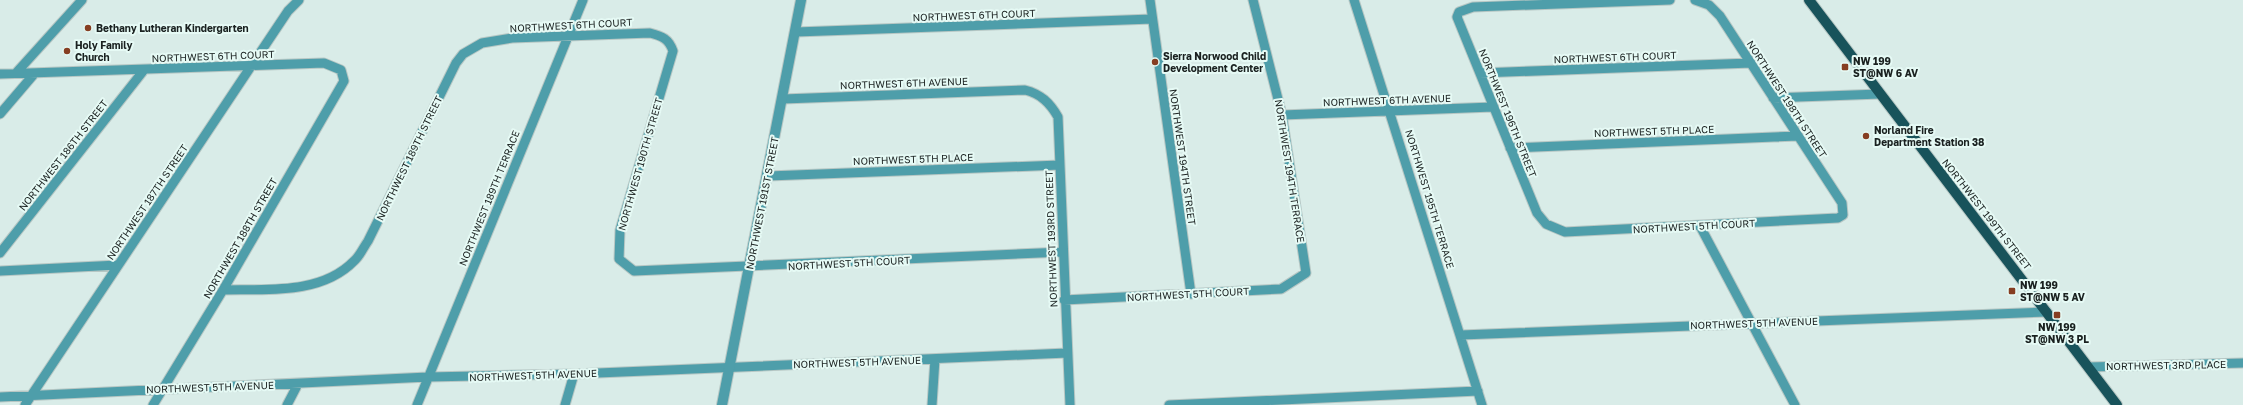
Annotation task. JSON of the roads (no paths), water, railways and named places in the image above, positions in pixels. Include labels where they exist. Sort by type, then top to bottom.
[{"type":"main road","name":"NORTHWEST 199TH STREET","points":[[1810,0],[2117,405]]},
{"type":"street","points":[[16,73],[82,0]]},
{"type":"street","points":[[288,11],[292,0]]},
{"type":"street","points":[[288,11],[299,0]]},
{"type":"street","name":"NORTHWEST 189TH TERRACE","points":[[417,405],[583,0]]},
{"type":"street","name":"NORTHWEST 191ST STREET","points":[[722,405],[768,176],[801,0]]},
{"type":"street","name":"NORTHWEST 194TH STREET","points":[[1150,0],[1191,294]]},
{"type":"street","name":"NORTHWEST 194TH TERRACE","points":[[1253,0],[1282,115],[1306,273]]},
{"type":"street","name":"NORTHWEST 195TH TERRACE","points":[[1354,0],[1391,112],[1482,405]]},
{"type":"street","points":[[1580,1],[1670,0]]},
{"type":"street","name":"NORTHWEST 198TH STREET","points":[[1695,0],[1704,1],[1713,7],[1720,16],[1842,203],[1844,209],[1843,215]]},
{"type":"street","name":"NORTHWEST 196TH STREET","points":[[1546,224],[1537,213],[1457,16],[1463,9],[1473,7],[1580,1]]},
{"type":"street","name":"NORTHWEST 187TH STREET","points":[[28,401],[288,11]]},
{"type":"street","name":"NORTHWEST 6TH COURT","points":[[796,32],[1152,19]]},
{"type":"street","name":"NORTHWEST 6TH COURT","points":[[464,54],[482,43],[512,38],[650,33],[663,36],[671,42],[673,51]]},
{"type":"street","name":"NORTHWEST 190TH STREET","points":[[634,271],[619,259],[620,230],[673,51]]},
{"type":"street","name":"NORTHWEST 189TH STREET","points":[[223,290],[307,286],[334,278],[355,262],[368,241],[456,63],[464,54]]},
{"type":"street","name":"NORTHWEST 6TH COURT","points":[[0,74],[324,63],[341,70],[344,81]]},
{"type":"street","name":"NORTHWEST 6TH COURT","points":[[1480,73],[1751,63]]},
{"type":"street","name":"NORTHWEST 186TH STREET","points":[[0,253],[144,70]]},
{"type":"street","points":[[0,114],[35,73]]},
{"type":"street","name":"NORTHWEST 188TH STREET","points":[[153,405],[223,290],[344,81]]},
{"type":"street","name":"NORTHWEST 6TH AVENUE","points":[[783,99],[1025,90]]},
{"type":"street","name":"NORTHWEST 193RD STREET","points":[[1025,90],[1035,92],[1050,102],[1058,117],[1064,300],[1070,405]]},
{"type":"street","points":[[1773,98],[1880,94]]},
{"type":"street","name":"NORTHWEST 6TH AVENUE","points":[[1282,115],[1493,107]]},
{"type":"street","name":"NORTHWEST 5TH PLACE","points":[[1510,148],[1798,136]]},
{"type":"street","name":"NORTHWEST 5TH PLACE","points":[[768,176],[1060,165]]},
{"type":"street","name":"NORTHWEST 5TH COURT","points":[[1546,224],[1565,232],[1832,220],[1843,215]]},
{"type":"street","points":[[1700,226],[1795,405]]},
{"type":"street","name":"NORTHWEST 5TH COURT","points":[[634,271],[1063,252]]},
{"type":"street","points":[[0,271],[118,265]]},
{"type":"street","name":"NORTHWEST 5TH COURT","points":[[1064,300],[1281,289],[1306,273]]},
{"type":"street","name":"NORTHWEST 5TH AVENUE","points":[[1461,335],[2047,312]]},
{"type":"street","name":"NORTHWEST 5TH AVENUE","points":[[0,397],[28,401],[162,389],[428,377],[574,374],[1067,353]]},
{"type":"street","points":[[932,405],[935,359]]},
{"type":"street","name":"NORTHWEST 3RD PLACE","points":[[2089,367],[2243,364]]},
{"type":"street","points":[[565,405],[574,374]]},
{"type":"street","points":[[287,405],[298,384]]},
{"type":"street","points":[[1169,405],[1343,401],[1478,391]]},
{"type":"place","name":"Bethany Lutheran Kindergarten","points":[[88,28]]},
{"type":"place","name":"Holy Family Church","points":[[67,51]]},
{"type":"place","name":"Sierra Norwood Child Development Center","points":[[1155,62]]},
{"type":"place","name":"NW 199 ST@NW 6 AV","points":[[1845,67]]},
{"type":"place","name":"Norland Fire Department Station 38","points":[[1866,136]]},
{"type":"place","name":"NW 199 ST@NW 5 AV","points":[[2012,291]]},
{"type":"place","name":"NW 199 ST@NW 3 PL","points":[[2057,315]]}]
